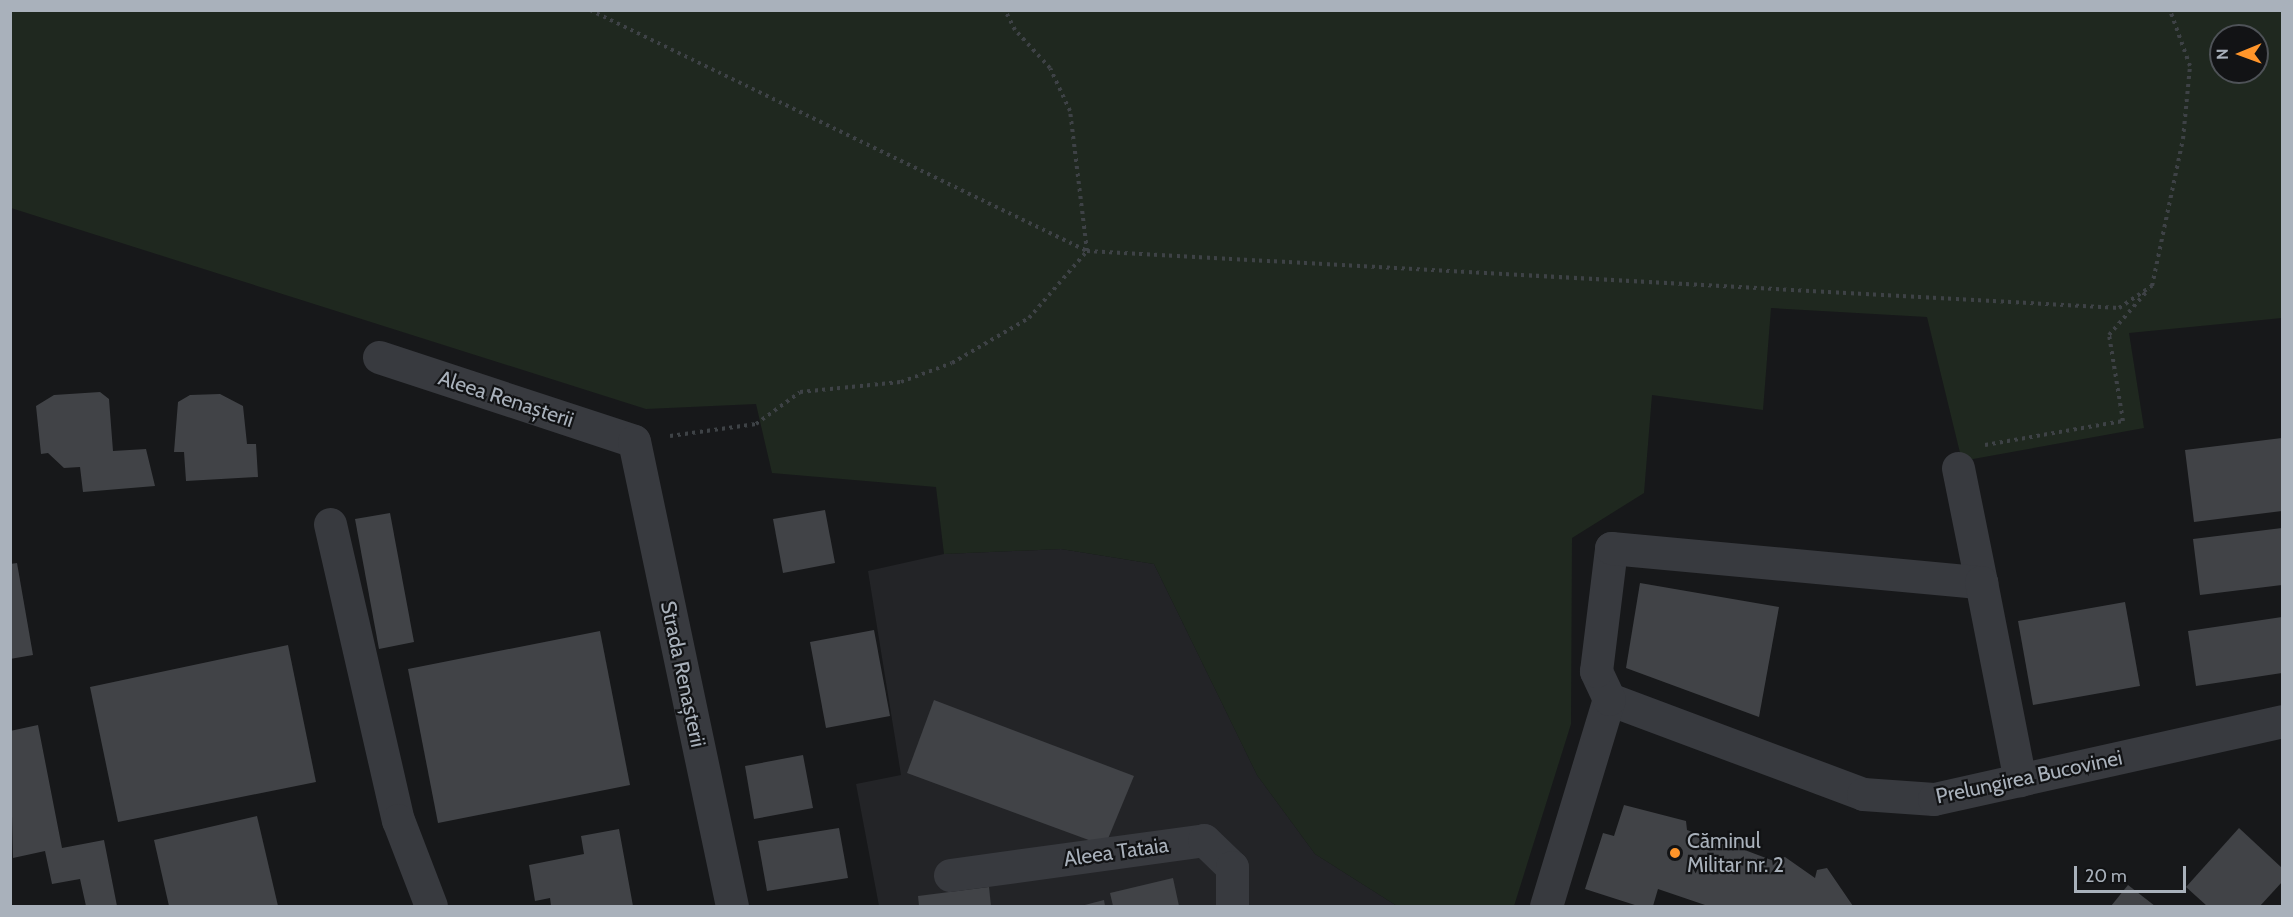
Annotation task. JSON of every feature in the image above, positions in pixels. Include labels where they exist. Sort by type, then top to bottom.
[{"type":"street","name":"Aleea Renașterii","points":[[379,357],[634,441]]},
{"type":"street","name":"Strada Renașterii","points":[[634,441],[732,906]]},
{"type":"street","points":[[1958,468],[2020,780]]},
{"type":"street","points":[[330,524],[398,820],[431,906]]},
{"type":"street","points":[[1546,906],[1609,699],[1596,670],[1611,548],[1981,582]]},
{"type":"street","name":"Prelungirea Bucovinei","points":[[1609,699],[1863,794],[1934,799],[2283,721]]},
{"type":"street","name":"Aleea Tataia","points":[[950,875],[1204,840],[1232,867],[1232,906]]},
{"type":"path","points":[[590,10],[1087,251],[2119,308],[2152,286]]},
{"type":"path","points":[[694,432],[756,424],[800,392],[901,382],[952,363],[1029,318],[1087,251],[1071,111],[1050,68],[1015,30],[1005,10]]},
{"type":"path","points":[[1958,468],[1977,446],[2123,421],[2109,335],[2152,286],[2182,139],[2190,66],[2170,10]]},
{"type":"shaded area","points":[[11,11],[2282,11],[2282,318],[2129,333],[2144,428],[1962,461],[1927,317],[1771,308],[1763,410],[1652,395],[1644,493],[1572,538],[1571,724],[1514,906],[1397,906],[1315,854],[1257,775],[1154,564],[1061,549],[944,554],[936,487],[772,473],[756,404],[646,409],[11,208]]},
{"type":"shaded area","points":[[1061,549],[1154,564],[1257,775],[1315,854],[1397,906],[879,906],[856,784],[901,775],[868,571],[944,554]]},
{"type":"building","points":[[100,392],[109,399],[113,451],[146,449],[155,486],[83,492],[80,467],[64,468],[48,453],[41,454],[36,406],[54,395]]},
{"type":"building","points":[[220,394],[243,406],[247,444],[256,444],[258,477],[186,481],[184,452],[174,452],[178,402],[190,395]]},
{"type":"building","points":[[2282,438],[2282,511],[2194,522],[2185,450]]},
{"type":"building","points":[[825,510],[835,563],[783,573],[773,519]]},
{"type":"building","points":[[390,513],[414,642],[379,649],[355,519]]},
{"type":"building","points":[[2282,528],[2282,585],[2200,595],[2193,539]]},
{"type":"building","points":[[17,563],[33,655],[10,659],[10,564]]},
{"type":"building","points":[[1640,583],[1779,607],[1759,717],[1626,668]]},
{"type":"building","points":[[2125,602],[2140,686],[2033,705],[2018,621]]},
{"type":"building","points":[[2282,617],[2282,673],[2196,686],[2188,631]]},
{"type":"building","points":[[874,630],[890,716],[826,728],[810,642]]},
{"type":"building","points":[[600,631],[630,785],[438,823],[408,669]]},
{"type":"building","points":[[288,645],[316,782],[118,822],[90,687]]},
{"type":"building","points":[[934,700],[1134,776],[1105,846],[907,773]]},
{"type":"building","points":[[38,725],[62,848],[104,840],[117,906],[86,906],[80,879],[52,884],[45,851],[13,858],[10,731]]},
{"type":"building","points":[[803,755],[813,808],[754,819],[745,766]]},
{"type":"building","name":"Căminul Militar nr. 2","points":[[1624,805],[1686,821],[1687,830],[1715,840],[1738,840],[1742,849],[1774,861],[1785,857],[1815,878],[1817,870],[1827,868],[1853,906],[1708,906],[1658,889],[1653,906],[1638,906],[1585,889],[1603,833],[1614,836]]},
{"type":"building","points":[[257,816],[278,906],[169,906],[154,840]]},
{"type":"building","points":[[839,828],[848,878],[767,891],[758,841]]},
{"type":"building","points":[[2239,828],[2282,868],[2282,882],[2260,906],[2207,906],[2186,887]]},
{"type":"building","points":[[619,829],[633,906],[551,906],[550,898],[535,901],[529,865],[584,854],[581,836]]},
{"type":"building","points":[[1173,878],[1179,906],[1113,906],[1110,893]]},
{"type":"building","points":[[2128,885],[2155,906],[2111,906]]},
{"type":"building","points":[[989,887],[991,906],[919,906],[918,896]]},
{"type":"building","points":[[1104,900],[1105,906],[1081,906]]},
{"type":"place","name":"Căminul Militar nr. 2","points":[[1675,853]]}]
